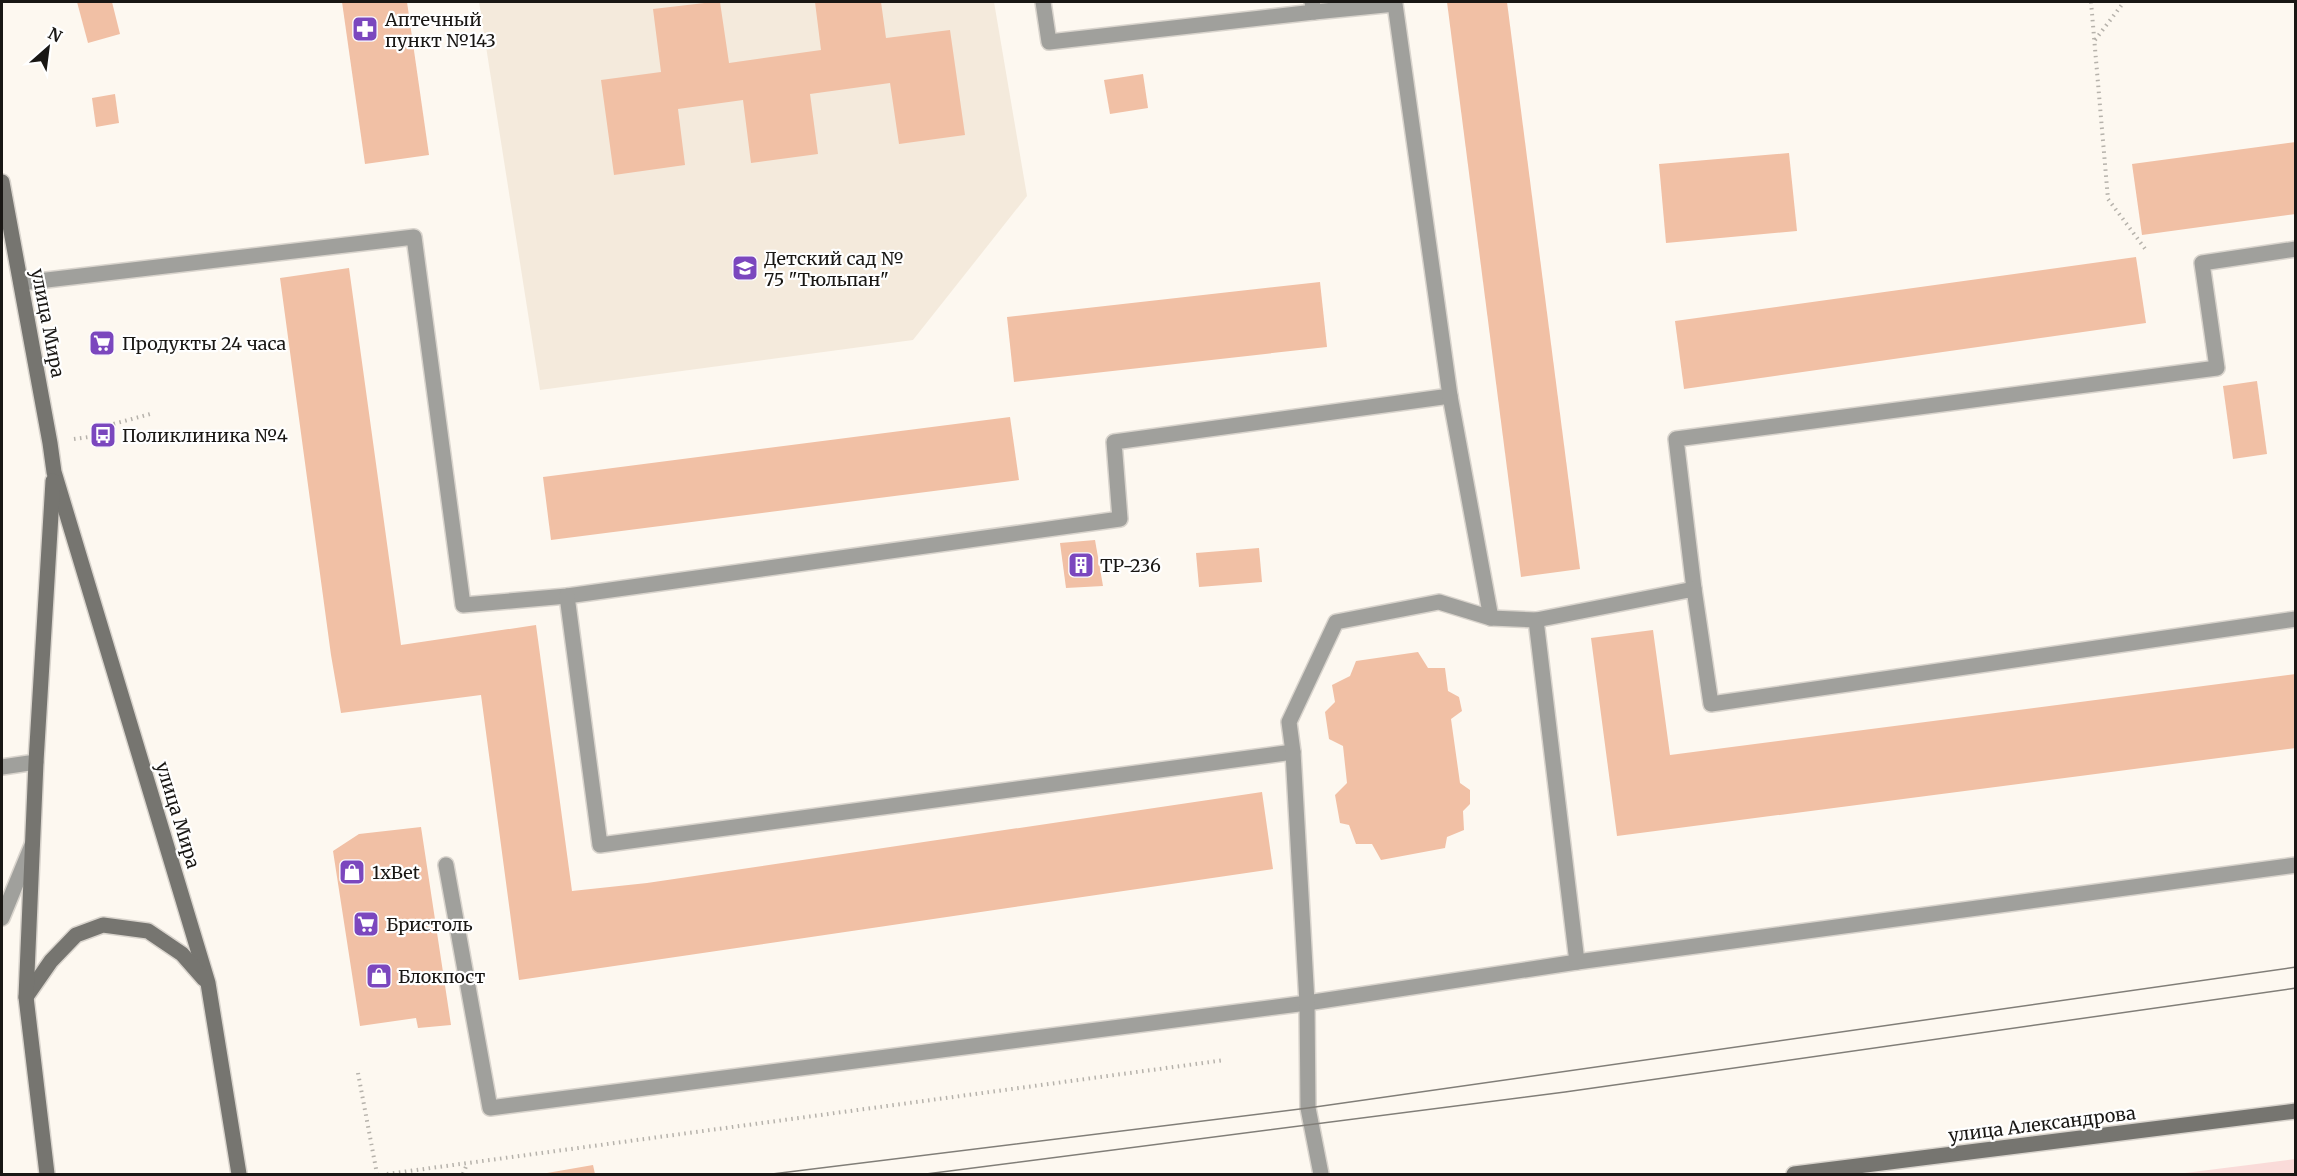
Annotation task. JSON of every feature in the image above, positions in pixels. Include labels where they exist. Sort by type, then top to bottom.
[{"type":"street","name":"улица Мира","points":[[2,182],[7,244],[21,283],[54,472],[208,983],[239,1174]]},
{"type":"street","name":"улица Мира","points":[[47,1174],[26,997],[36,762],[54,472]]},
{"type":"street","points":[[26,997],[51,961],[76,935],[103,925],[148,931],[182,954],[208,983]]},
{"type":"street","name":"улица Александрова","points":[[1794,1174],[2295,1111]]},
{"type":"lane","points":[[1043,2],[1049,42],[1313,7],[1395,4],[1450,396],[1491,618]]},
{"type":"lane","points":[[21,283],[414,237],[463,605],[567,596],[1119,519],[1114,442],[1450,396]]},
{"type":"lane","points":[[2295,249],[2202,263],[2217,368],[1676,439],[1711,704],[2295,619]]},
{"type":"lane","points":[[1321,1174],[1308,1108],[1307,1003],[1293,752],[1289,722],[1336,622],[1440,602],[1491,618],[1536,620],[1694,589]]},
{"type":"lane","points":[[567,596],[600,844],[1293,752]]},
{"type":"lane","points":[[1536,620],[1577,962]]},
{"type":"lane","points":[[2,767],[36,762]]},
{"type":"lane","points":[[2,918],[32,845]]},
{"type":"lane","points":[[446,864],[490,1108],[1307,1003],[1577,962],[2295,865]]},
{"type":"path","points":[[2091,2],[2108,199],[2146,250]]},
{"type":"path","points":[[2094,41],[2124,2]]},
{"type":"path","points":[[102,427],[154,413]]},
{"type":"path","points":[[387,1174],[1225,1060]]},
{"type":"path","points":[[358,1073],[377,1174]]},
{"type":"path","points":[[463,1174],[467,1163]]},
{"type":"shaded area","name":"Детский сад № 75 \"Тюльпан\"","points":[[479,2],[994,2],[1027,196],[913,340],[540,390]]},
{"type":"shaded area","points":[[2295,1159],[2295,1174],[2177,1174]]},
{"type":"building","points":[[77,2],[112,2],[120,34],[88,43]]},
{"type":"building","points":[[342,2],[407,2],[429,155],[365,164]]},
{"type":"building","points":[[720,2],[729,63],[821,50],[815,2],[881,2],[886,38],[950,30],[965,135],[899,144],[890,83],[810,94],[818,154],[751,163],[743,100],[678,109],[685,165],[614,175],[601,80],[661,72],[653,9]]},
{"type":"building","points":[[1447,2],[1507,2],[1580,569],[1521,577]]},
{"type":"building","points":[[1143,74],[1148,108],[1110,114],[1104,80]]},
{"type":"building","points":[[115,94],[119,123],[96,127],[92,98]]},
{"type":"building","points":[[2296,142],[2296,214],[2142,235],[2132,164]]},
{"type":"building","points":[[1789,153],[1797,231],[1666,243],[1659,164]]},
{"type":"building","points":[[2136,257],[2146,323],[1684,389],[1675,321]]},
{"type":"building","points":[[349,268],[401,645],[536,625],[572,891],[647,883],[1262,792],[1273,869],[519,980],[481,695],[341,713],[331,655],[280,278]]},
{"type":"building","points":[[1320,282],[1327,347],[1014,382],[1007,317]]},
{"type":"building","points":[[2257,381],[2267,454],[2233,459],[2223,386]]},
{"type":"building","points":[[1010,417],[1019,480],[551,540],[543,477]]},
{"type":"building","name":"ТР-236","points":[[1095,540],[1103,586],[1066,588],[1060,543]]},
{"type":"building","points":[[1259,548],[1262,582],[1199,587],[1196,553]]},
{"type":"building","points":[[1653,630],[1670,755],[2296,674],[2296,748],[1617,836],[1591,638]]},
{"type":"building","points":[[1418,652],[1428,668],[1445,668],[1448,691],[1459,697],[1462,711],[1451,719],[1460,783],[1470,790],[1470,804],[1463,811],[1464,830],[1447,837],[1445,848],[1381,860],[1372,844],[1356,844],[1349,825],[1340,823],[1335,795],[1347,783],[1343,746],[1329,739],[1325,712],[1335,702],[1332,685],[1350,676],[1356,661]]},
{"type":"building","points":[[421,827],[451,1025],[418,1028],[416,1018],[360,1026],[333,851],[359,834]]},
{"type":"building","points":[[593,1165],[595,1174],[547,1174],[547,1173]]},
{"type":"tram line","points":[[772,1174],[1308,1108],[2296,967]]},
{"type":"tram line","points":[[926,1174],[1565,1092],[2296,988]]},
{"type":"place","name":"Аптечный пункт №143","points":[[365,29]]},
{"type":"place","name":"Детский сад № 75 \"Тюльпан\"","points":[[745,268]]},
{"type":"place","name":"Продукты 24 часа","points":[[102,343]]},
{"type":"place","name":"Поликлиника №4","points":[[103,435]]},
{"type":"place","name":"ТР-236","points":[[1081,565]]},
{"type":"place","name":"1xBet","points":[[352,872]]},
{"type":"place","name":"Бристоль","points":[[366,924]]},
{"type":"place","name":"Блокпост","points":[[379,976]]}]
